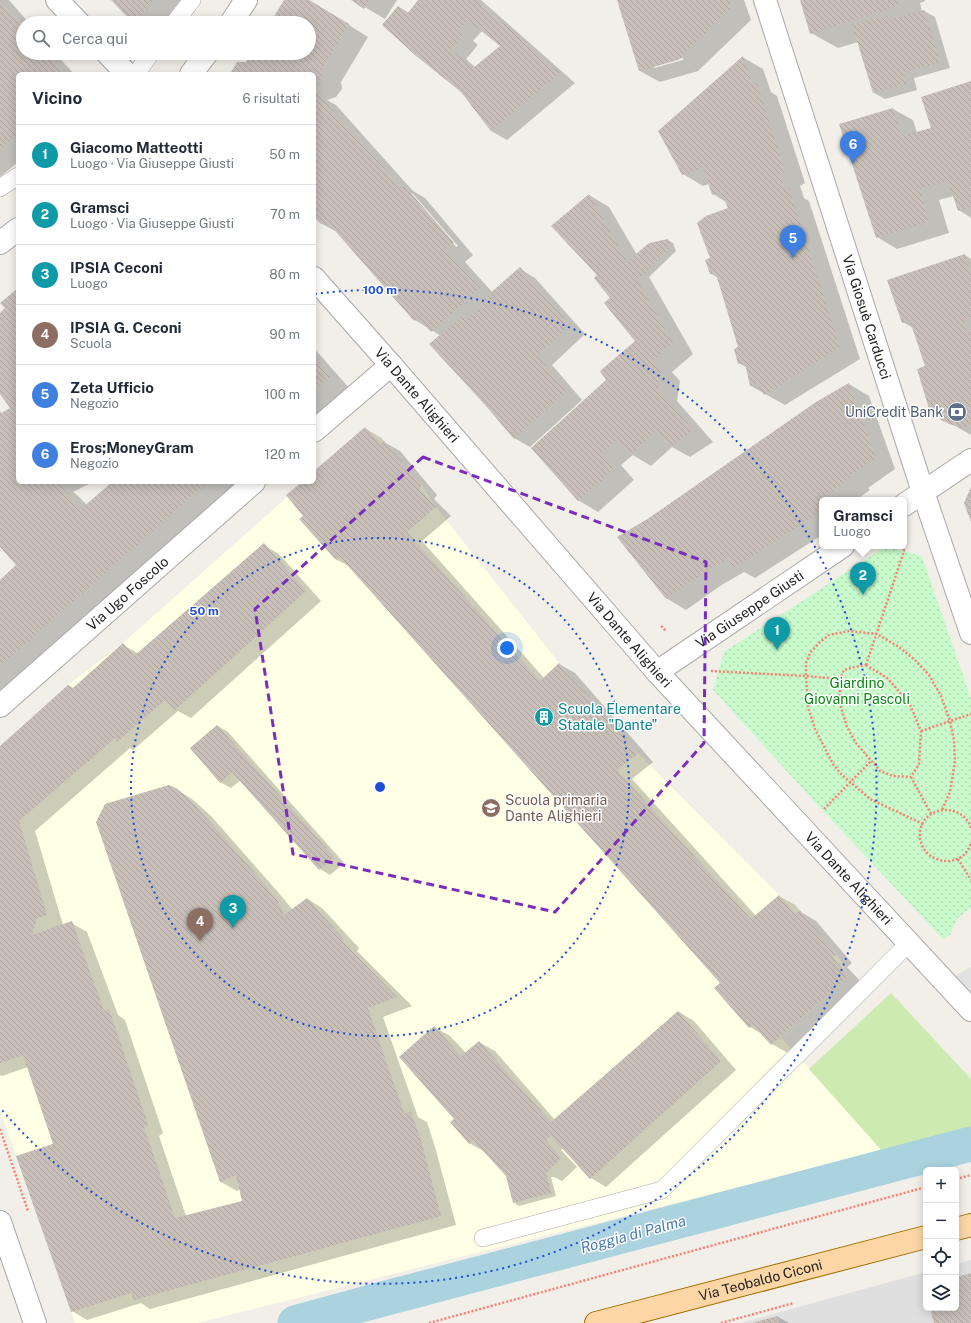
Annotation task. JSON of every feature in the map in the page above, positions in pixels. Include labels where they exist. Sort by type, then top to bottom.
[{"type":"main road","points":[[959,1228],[971,1225]]},
{"type":"main road","name":"Via Teobaldo Ciconi","points":[[596,1323],[923,1238]]},
{"type":"street","points":[[57,0],[72,16]]},
{"type":"street","points":[[235,16],[246,0]]},
{"type":"street","name":"Via Giosuè Carducci","points":[[765,0],[923,492],[971,633]]},
{"type":"street","points":[[114,60],[125,72]]},
{"type":"street","points":[[192,72],[201,60]]},
{"type":"street","points":[[0,243],[16,231]]},
{"type":"street","name":"Via Dante Alighieri","points":[[316,280],[657,672],[971,1010]]},
{"type":"street","points":[[316,429],[391,365]]},
{"type":"street","points":[[907,503],[971,460]]},
{"type":"street","name":"Via Ugo Foscolo","points":[[0,706],[252,484]]},
{"type":"street","name":"Via Giuseppe Giusti","points":[[657,672],[839,549]]},
{"type":"street","points":[[0,1222],[35,1323]]},
{"type":"lane","points":[[179,16],[192,0]]},
{"type":"lane","points":[[137,72],[146,60]]},
{"type":"lane","points":[[0,188],[16,177]]},
{"type":"lane","points":[[483,1238],[662,1190],[909,943]]},
{"type":"path","points":[[866,666],[904,549]]},
{"type":"path","points":[[923,824],[870,799],[841,774],[833,764],[815,729],[808,707],[806,663],[810,653],[829,634],[849,631],[877,634],[899,647],[916,660],[929,675],[940,696],[950,721],[954,740],[955,761],[950,792],[942,810]]},
{"type":"path","points":[[866,666],[887,678],[910,705],[921,731],[919,764],[911,777],[893,776],[880,771],[856,743],[847,727],[840,704],[840,679],[844,670],[866,666]]},
{"type":"path","points":[[706,670],[840,679]]},
{"type":"path","points":[[921,731],[971,714]]},
{"type":"path","points":[[821,812],[871,761]]},
{"type":"path","points":[[911,777],[931,814]]},
{"type":"path","points":[[971,828],[965,817],[958,812],[942,810],[937,811],[926,818],[920,831],[920,840],[928,854],[934,859],[942,861],[958,859],[965,854],[971,843]]},
{"type":"path","points":[[958,859],[971,880]]},
{"type":"path","points":[[959,1178],[971,1175]]},
{"type":"path","points":[[430,1323],[923,1188]]},
{"type":"highlighted area","points":[[423,457],[706,562],[704,743],[555,912],[293,854],[255,609]]},
{"type":"shaded area","points":[[365,427],[384,441],[422,485],[436,507],[559,663],[638,753],[779,895],[800,910],[837,954],[849,976],[781,1037],[882,1151],[198,1323],[75,1323],[0,1110],[0,746],[68,685],[123,643],[302,484],[316,484],[316,480]]},
{"type":"shaded area","points":[[971,967],[971,1010],[945,982]]},
{"type":"shaded area","points":[[971,1260],[971,1323],[740,1323],[923,1273],[923,1311],[959,1311],[959,1263]]},
{"type":"green space","name":"Giardino Giovanni Pascoli","points":[[881,549],[897,549],[922,556],[971,699],[971,907],[957,919],[950,935],[943,939],[823,811],[713,690],[724,652]]},
{"type":"green space","points":[[891,993],[971,1079],[971,1129],[882,1151],[809,1069]]},
{"type":"building","points":[[0,0],[16,18],[16,60],[52,60],[63,72],[16,72],[16,136],[0,149]]},
{"type":"building","points":[[111,0],[154,0],[141,16],[126,16]]},
{"type":"building","points":[[284,0],[309,0],[349,24],[321,71],[322,77],[316,86],[316,72],[231,72],[237,62],[246,62],[247,60],[316,60],[316,16],[274,16]]},
{"type":"building","points":[[351,0],[370,0],[364,9]]},
{"type":"building","points":[[418,0],[477,0],[560,73],[491,131],[461,92],[415,55],[382,25],[398,6],[408,13]],"holes":[[[468,20],[500,46],[473,68],[451,50],[463,35],[458,31]]]},
{"type":"building","points":[[617,0],[729,0],[731,8],[678,60],[639,71]]},
{"type":"building","points":[[800,0],[897,0],[898,6],[810,34]]},
{"type":"building","points":[[924,10],[940,62],[904,72],[906,84],[873,93],[852,25],[887,15],[889,20]]},
{"type":"building","points":[[743,56],[752,83],[757,83],[785,171],[780,174],[785,190],[789,188],[840,347],[764,395],[757,384],[750,386],[745,363],[738,364],[734,349],[738,347],[716,274],[710,274],[705,260],[710,258],[697,223],[706,216],[728,208],[721,192],[712,195],[703,167],[682,175],[658,131]]},
{"type":"building","points":[[971,81],[971,207],[958,211],[948,181],[920,189],[929,222],[876,238],[839,124],[893,108],[902,136],[931,128],[921,97]]},
{"type":"building","points":[[316,92],[402,188],[404,185],[454,243],[446,250],[480,288],[431,332],[418,318],[414,321],[330,225],[321,224],[316,219]]},
{"type":"building","points":[[589,194],[627,262],[649,243],[668,239],[671,248],[637,280],[673,343],[653,360],[661,369],[658,389],[693,430],[670,447],[656,431],[630,455],[616,441],[602,453],[615,468],[578,501],[531,448],[606,380],[600,371],[635,341],[604,303],[610,298],[594,278],[597,275],[551,226]]},
{"type":"building","points":[[965,254],[971,274],[971,317],[964,321],[967,335],[971,329],[971,424],[964,428],[941,420],[937,411],[930,412],[917,369],[925,366],[910,321],[902,323],[887,280]]},
{"type":"building","points":[[520,267],[570,325],[537,355],[566,391],[514,439],[429,344],[464,315],[467,318],[482,307],[479,303]]},
{"type":"building","points":[[16,290],[16,346],[14,348],[16,350],[16,484],[59,484],[81,509],[110,484],[206,484],[0,666],[0,580],[16,565],[0,547],[0,414],[10,408],[0,394],[0,313],[5,308],[0,303]]},
{"type":"building","points":[[316,360],[330,376],[316,388]]},
{"type":"building","points":[[849,383],[876,458],[849,476],[850,478],[824,497],[819,497],[819,513],[734,568],[728,559],[700,575],[666,599],[617,537],[649,518],[816,402]]},
{"type":"building","name":"Scuola Elementare Statale \"Dante\"","points":[[365,427],[381,444],[384,441],[422,485],[419,489],[436,507],[407,532],[540,681],[559,663],[638,753],[617,770],[751,919],[779,895],[795,914],[800,910],[837,954],[832,957],[849,976],[771,1045],[753,1025],[749,1028],[714,988],[720,983],[340,557],[335,559],[299,519],[303,516],[286,495],[300,484],[316,484],[316,469]]},
{"type":"building","points":[[971,487],[971,522],[964,503]]},
{"type":"building","points":[[264,543],[306,591],[175,710],[165,700],[117,742],[115,738],[19,821],[47,915],[37,918],[32,935],[72,921],[104,1011],[109,1009],[148,1124],[144,1127],[175,1218],[242,1201],[236,1175],[220,1182],[96,822],[105,804],[169,785],[176,788],[195,805],[262,881],[278,901],[284,915],[307,898],[344,939],[342,941],[397,997],[368,1008],[404,1113],[411,1112],[420,1137],[441,1216],[134,1300],[131,1293],[71,1312],[16,1156],[53,1144],[23,1055],[0,1063],[0,746],[68,685],[73,688],[123,643],[134,656]]},
{"type":"building","points":[[217,725],[334,857],[319,870],[232,772],[220,783],[190,748]]},
{"type":"building","points":[[678,1011],[721,1061],[590,1179],[551,1136],[546,1140],[561,1158],[546,1173],[551,1193],[513,1203],[506,1176],[473,1140],[469,1144],[450,1122],[454,1119],[399,1057],[434,1026],[461,1056],[479,1041],[551,1122]]},
{"type":"building","points":[[971,1273],[971,1323],[934,1323],[931,1311],[959,1311],[959,1276]]},
{"type":"building","points":[[778,1316],[779,1323],[752,1323]]},
{"type":"waterway","name":"Roggia di Palma","points":[[295,1323],[971,1144]]},
{"type":"place","name":"Eros;MoneyGram","points":[[853,164]]},
{"type":"place","name":"Zeta Ufficio","points":[[793,258]]},
{"type":"place","name":"UniCredit Bank","points":[[957,412]]},
{"type":"place","name":"Gramsci","points":[[863,595]]},
{"type":"place","name":"Giacomo Matteotti","points":[[777,650]]},
{"type":"place","name":"Scuola Elementare Statale \"Dante\"","points":[[544,717]]},
{"type":"place","name":"Scuola primaria Dante Alighieri","points":[[491,808]]},
{"type":"place","name":"IPSIA Ceconi","points":[[233,928]]},
{"type":"place","name":"IPSIA G. Ceconi","points":[[200,941]]}]
